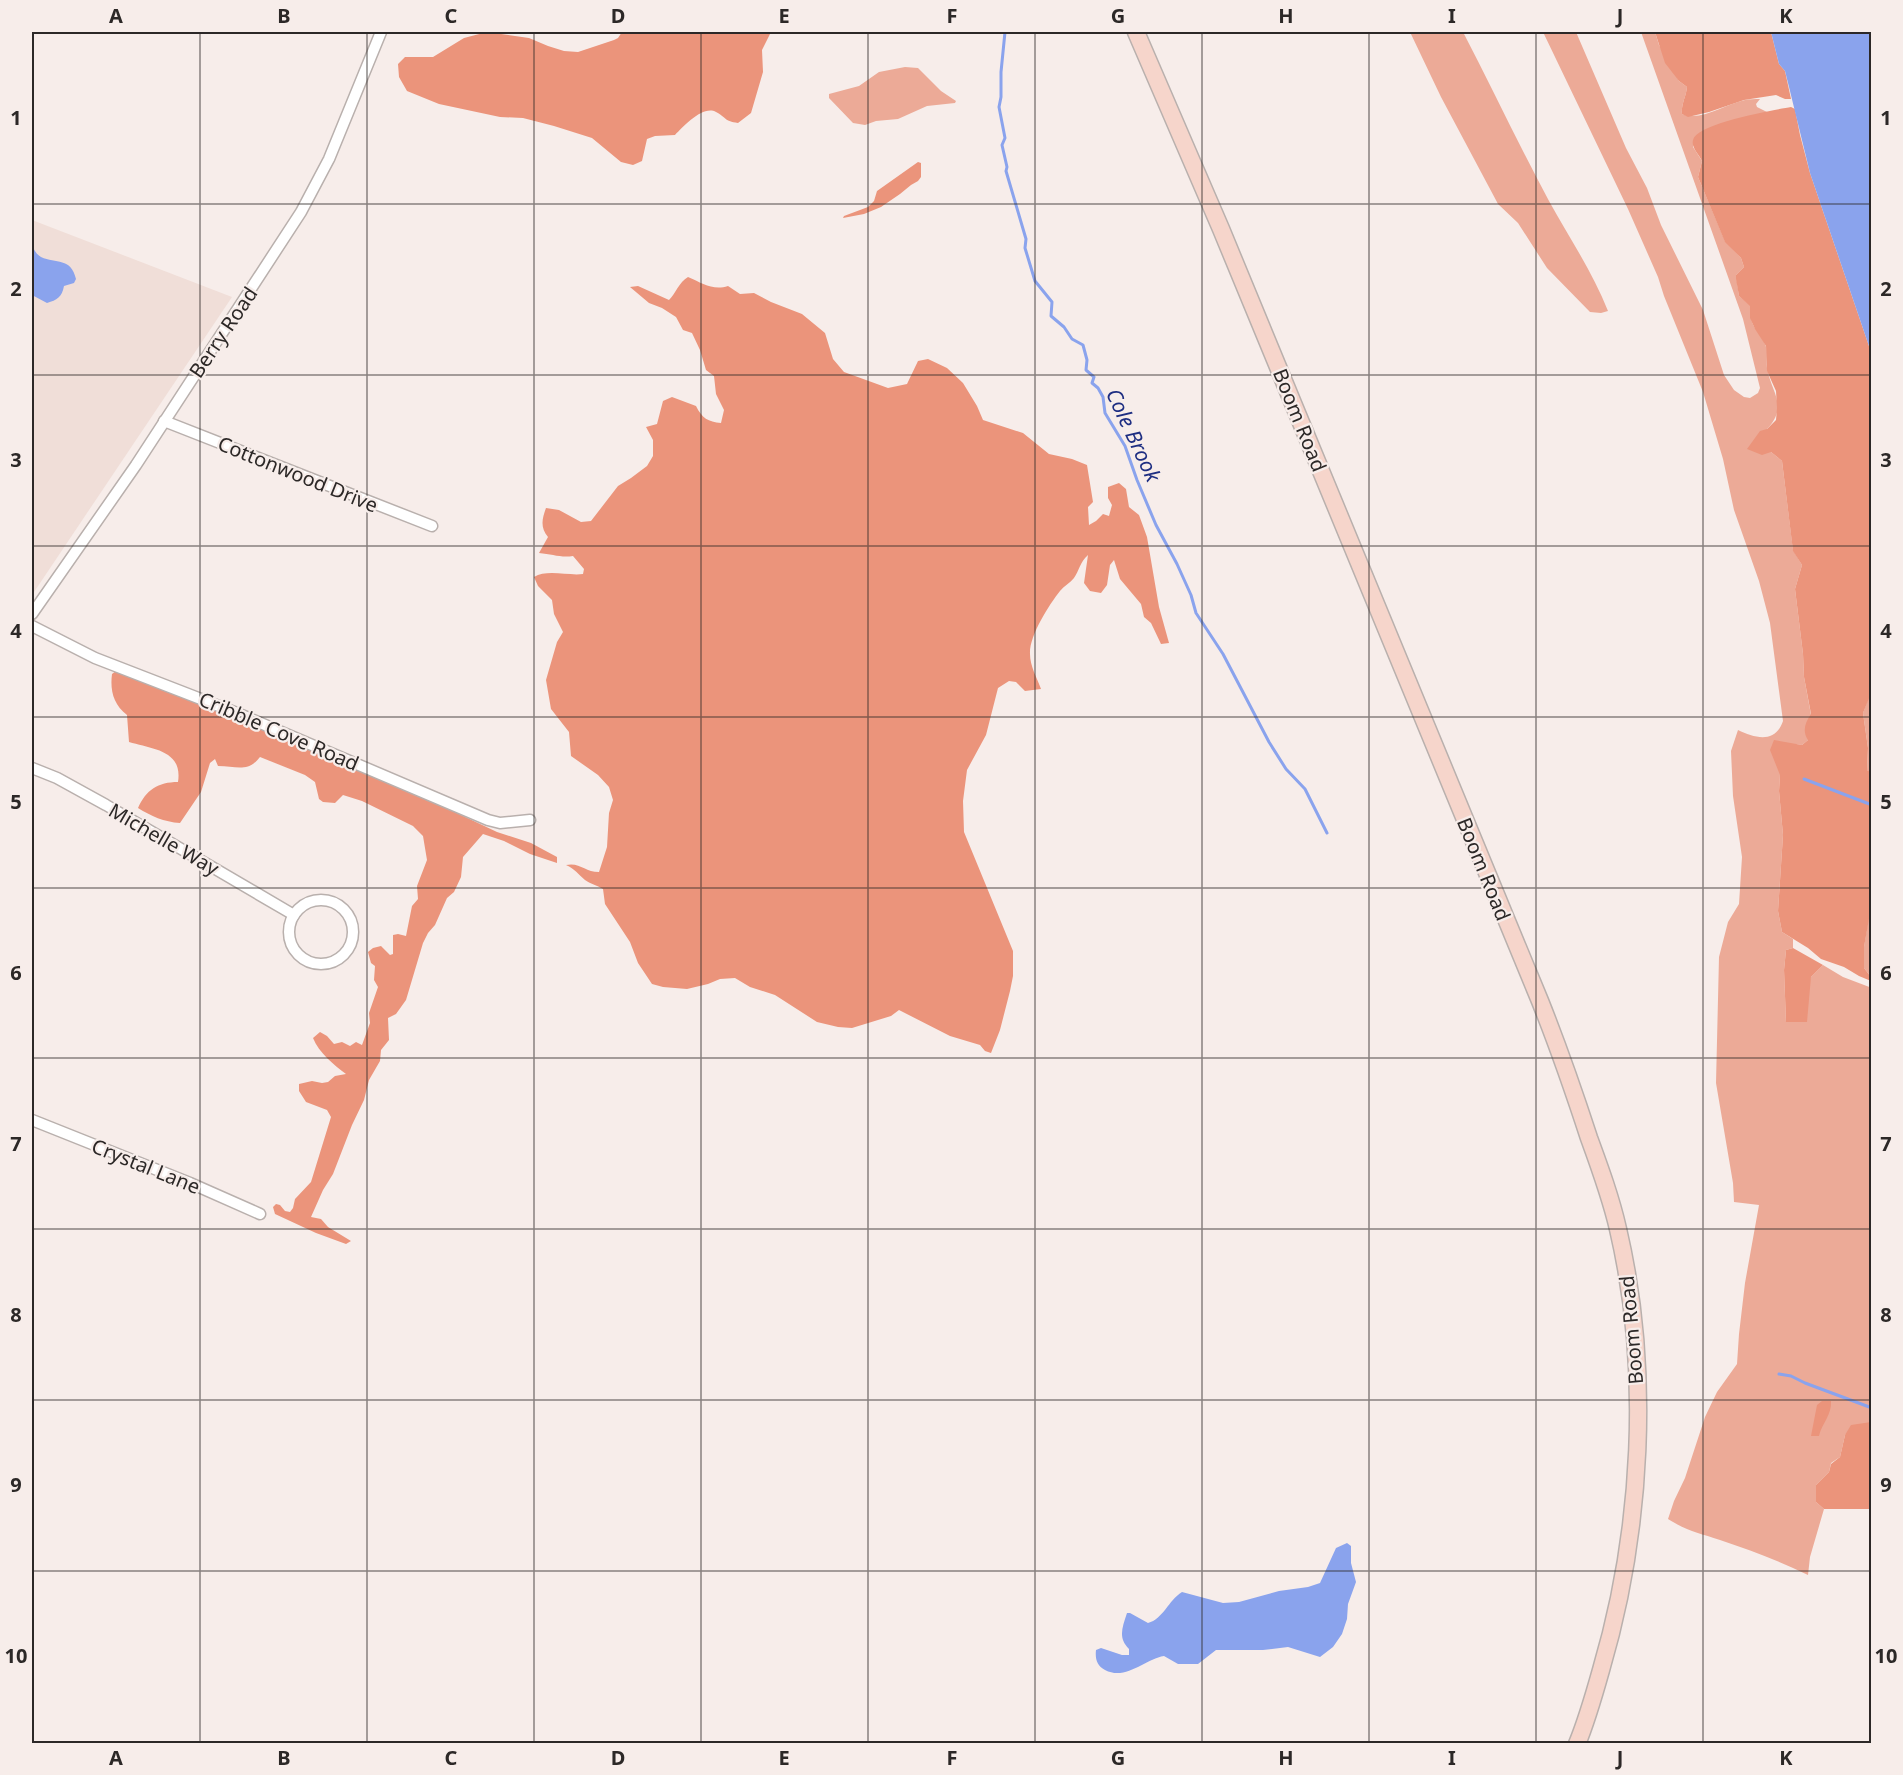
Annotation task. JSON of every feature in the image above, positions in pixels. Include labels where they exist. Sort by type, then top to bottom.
[{"type":"street","name":"Berry Road","points":[[32,614],[136,465],[301,212],[329,159],[381,32]]},
{"type":"street","name":"Boom Road","points":[[1136,32],[1200,180],[1540,1001],[1573,1088],[1614,1212],[1629,1291],[1635,1339],[1637,1405],[1634,1480],[1619,1602],[1593,1696],[1577,1743]]},
{"type":"street","name":"Cottonwood Drive","points":[[164,421],[432,526]]},
{"type":"street","name":"Cribble Cove Road","points":[[32,626],[95,657],[237,713],[488,820],[500,823],[530,820]]},
{"type":"street","name":"Michelle Way","points":[[32,768],[57,778],[106,805],[294,915]]},
{"type":"street","points":[[321,900],[341,907],[348,915],[353,936],[344,955],[326,964],[306,960],[298,954],[289,935],[294,915],[310,902],[321,900]]},
{"type":"street","name":"Crystal Lane","points":[[32,1120],[190,1183],[246,1210],[260,1214]]},
{"type":"shaded area","points":[[487,32],[529,38],[564,51],[578,52],[614,40],[622,32],[771,32],[762,50],[763,72],[751,113],[738,123],[716,112],[705,111],[688,122],[675,135],[655,136],[647,139],[642,161],[633,165],[621,162],[592,138],[523,118],[500,117],[439,104],[407,91],[399,77],[398,64],[405,57],[433,57],[464,38]]},
{"type":"shaded area","points":[[1410,32],[1463,32],[1608,311],[1590,312],[1547,268],[1518,223],[1498,204],[1441,97]]},
{"type":"shaded area","points":[[1543,32],[1576,32],[1626,148],[1647,188],[1661,225],[1703,310],[1724,375],[1734,390],[1750,398],[1758,393],[1760,388],[1743,319],[1641,32],[1655,32],[1659,45],[1679,81],[1687,87],[1682,114],[1697,116],[1737,102],[1754,99],[1760,99],[1756,104],[1757,107],[1767,112],[1693,140],[1693,147],[1702,161],[1698,177],[1725,241],[1741,258],[1744,267],[1736,275],[1739,296],[1750,305],[1753,324],[1766,346],[1767,368],[1778,406],[1777,413],[1767,429],[1771,452],[1782,461],[1793,550],[1802,565],[1795,589],[1804,677],[1811,715],[1808,740],[1802,745],[1795,744],[1780,775],[1779,791],[1783,835],[1778,911],[1782,932],[1793,939],[1793,948],[1786,950],[1784,970],[1786,1022],[1794,1021],[1811,977],[1823,965],[1843,977],[1872,988],[1871,1422],[1845,1435],[1840,1457],[1831,1463],[1829,1472],[1816,1485],[1816,1502],[1824,1509],[1810,1557],[1808,1575],[1753,1552],[1687,1529],[1668,1519],[1685,1478],[1705,1417],[1717,1392],[1737,1364],[1745,1283],[1759,1205],[1734,1202],[1733,1183],[1716,1083],[1719,957],[1728,922],[1739,904],[1742,857],[1733,796],[1731,751],[1738,730],[1758,737],[1770,736],[1775,733],[1783,721],[1770,623],[1759,581],[1734,510],[1723,459],[1703,392],[1658,277],[1628,209]]},
{"type":"shaded area","points":[[1655,32],[1771,32],[1779,64],[1785,71],[1791,99],[1776,95],[1744,100],[1688,117],[1682,114],[1687,87],[1679,81],[1665,63]]},
{"type":"shaded area","points":[[905,67],[918,68],[941,91],[956,101],[955,103],[927,106],[898,119],[876,121],[865,125],[853,123],[829,98],[829,94],[859,86],[879,72]]},
{"type":"shaded area","points":[[1791,107],[1795,109],[1810,173],[1871,352],[1872,691],[1863,713],[1868,748],[1867,770],[1872,773],[1872,902],[1864,947],[1864,968],[1871,977],[1871,981],[1844,967],[1821,959],[1782,932],[1778,911],[1783,835],[1780,775],[1770,750],[1774,740],[1802,745],[1808,740],[1805,727],[1811,714],[1804,677],[1795,589],[1802,565],[1793,551],[1782,461],[1771,452],[1762,455],[1747,449],[1760,431],[1767,429],[1776,420],[1776,391],[1767,371],[1766,346],[1750,318],[1750,306],[1739,296],[1736,275],[1744,267],[1741,258],[1725,242],[1698,177],[1702,161],[1693,143],[1698,134],[1721,123]]},
{"type":"shaded area","points":[[918,162],[921,163],[921,177],[918,181],[881,207],[864,214],[843,218],[868,207],[874,201],[877,191]]},
{"type":"shaded area","points":[[32,220],[232,297],[32,595]]},
{"type":"shaded area","points":[[688,277],[712,287],[728,286],[740,294],[754,293],[802,314],[825,333],[833,359],[844,372],[888,388],[907,384],[918,361],[928,359],[947,368],[963,383],[983,420],[1023,433],[1049,454],[1087,465],[1093,502],[1088,507],[1089,525],[1103,514],[1109,516],[1112,505],[1108,498],[1108,487],[1119,483],[1126,489],[1129,507],[1139,515],[1147,537],[1159,607],[1169,643],[1161,644],[1151,623],[1144,617],[1141,604],[1120,579],[1114,560],[1110,565],[1107,585],[1101,593],[1090,591],[1084,583],[1088,555],[1074,578],[1051,604],[1040,621],[1033,639],[1030,658],[1041,689],[1025,691],[1016,682],[1009,681],[998,688],[986,735],[967,770],[963,801],[964,832],[1013,951],[1013,976],[1010,991],[1000,1030],[991,1053],[985,1051],[980,1045],[950,1036],[899,1010],[891,1016],[852,1028],[838,1027],[817,1022],[775,995],[750,987],[735,978],[720,979],[687,989],[652,984],[638,963],[630,942],[605,904],[603,889],[587,881],[566,865],[571,864],[599,872],[607,847],[609,813],[613,800],[609,787],[598,775],[571,756],[569,732],[551,709],[546,680],[557,642],[563,632],[554,614],[552,600],[538,586],[534,577],[545,573],[583,574],[584,569],[573,556],[539,553],[548,537],[542,523],[546,508],[559,510],[581,522],[591,521],[618,486],[647,466],[653,456],[653,440],[646,427],[657,424],[663,401],[672,397],[696,406],[706,419],[721,423],[724,410],[716,394],[714,376],[706,370],[692,333],[683,330],[676,317],[649,303],[630,287],[638,286],[669,300]]},
{"type":"shaded area","points":[[116,671],[190,699],[440,805],[497,832],[531,843],[557,857],[557,863],[483,834],[463,857],[461,877],[423,943],[406,1000],[396,1014],[388,1018],[389,1040],[381,1050],[380,1061],[369,1080],[364,1100],[333,1174],[311,1217],[321,1219],[328,1227],[351,1241],[346,1244],[275,1214],[273,1207],[276,1204],[280,1205],[285,1211],[290,1212],[295,1199],[311,1182],[331,1117],[327,1110],[306,1102],[299,1091],[299,1084],[312,1081],[328,1082],[335,1076],[346,1074],[323,1054],[313,1038],[320,1032],[334,1044],[342,1042],[350,1046],[356,1042],[362,1045],[370,1023],[369,1013],[378,987],[374,980],[375,966],[371,963],[368,952],[381,946],[390,955],[393,954],[393,935],[406,936],[412,906],[418,899],[417,886],[427,860],[423,836],[413,826],[362,801],[343,795],[335,803],[323,802],[319,799],[315,782],[305,775],[260,757],[251,765],[241,768],[218,766],[215,759],[210,763],[201,792],[180,823],[148,814],[138,808],[145,796],[159,785],[178,782],[178,771],[171,757],[156,749],[129,742],[127,715],[118,706],[112,691],[112,674]]},
{"type":"shaded area","points":[[1871,691],[1871,773],[1867,770],[1868,748],[1863,713]]},
{"type":"shaded area","points":[[1871,902],[1871,977],[1864,968],[1864,947]]},
{"type":"shaded area","points":[[1793,948],[1823,965],[1811,977],[1807,1022],[1786,1022],[1784,970],[1786,950]]},
{"type":"shaded area","points":[[1822,1401],[1831,1401],[1830,1411],[1819,1436],[1811,1436],[1817,1405]]},
{"type":"shaded area","points":[[1871,1422],[1871,1509],[1824,1509],[1816,1502],[1816,1485],[1829,1472],[1831,1464],[1840,1457],[1845,1435],[1851,1425]]},
{"type":"water","points":[[1771,32],[1871,32],[1871,352],[1810,173],[1785,71],[1779,64]]},
{"type":"water","points":[[32,245],[41,257],[67,264],[74,272],[76,279],[74,283],[64,286],[62,293],[54,301],[47,303],[32,295]]},
{"type":"water","points":[[1347,1543],[1351,1546],[1351,1563],[1356,1582],[1348,1604],[1347,1619],[1342,1634],[1333,1647],[1320,1657],[1288,1647],[1263,1650],[1216,1650],[1198,1664],[1178,1664],[1164,1656],[1120,1673],[1105,1670],[1097,1662],[1096,1650],[1101,1648],[1129,1655],[1129,1649],[1122,1637],[1127,1613],[1148,1623],[1158,1618],[1182,1592],[1223,1603],[1239,1602],[1279,1591],[1308,1587],[1320,1583],[1336,1548]]},
{"type":"waterway","name":"Cole Brook","points":[[1005,32],[999,107],[1005,138],[1002,145],[1006,171],[1026,239],[1025,248],[1035,281],[1052,302],[1051,316],[1064,327],[1072,339],[1083,345],[1087,360],[1086,370],[1094,377],[1092,383],[1103,397],[1105,413],[1125,446],[1156,525],[1191,595],[1196,613],[1223,654],[1269,742],[1286,769],[1305,789],[1327,833]]},
{"type":"waterway","points":[[1804,779],[1872,805]]},
{"type":"waterway","points":[[1779,1374],[1791,1376],[1872,1408]]}]
